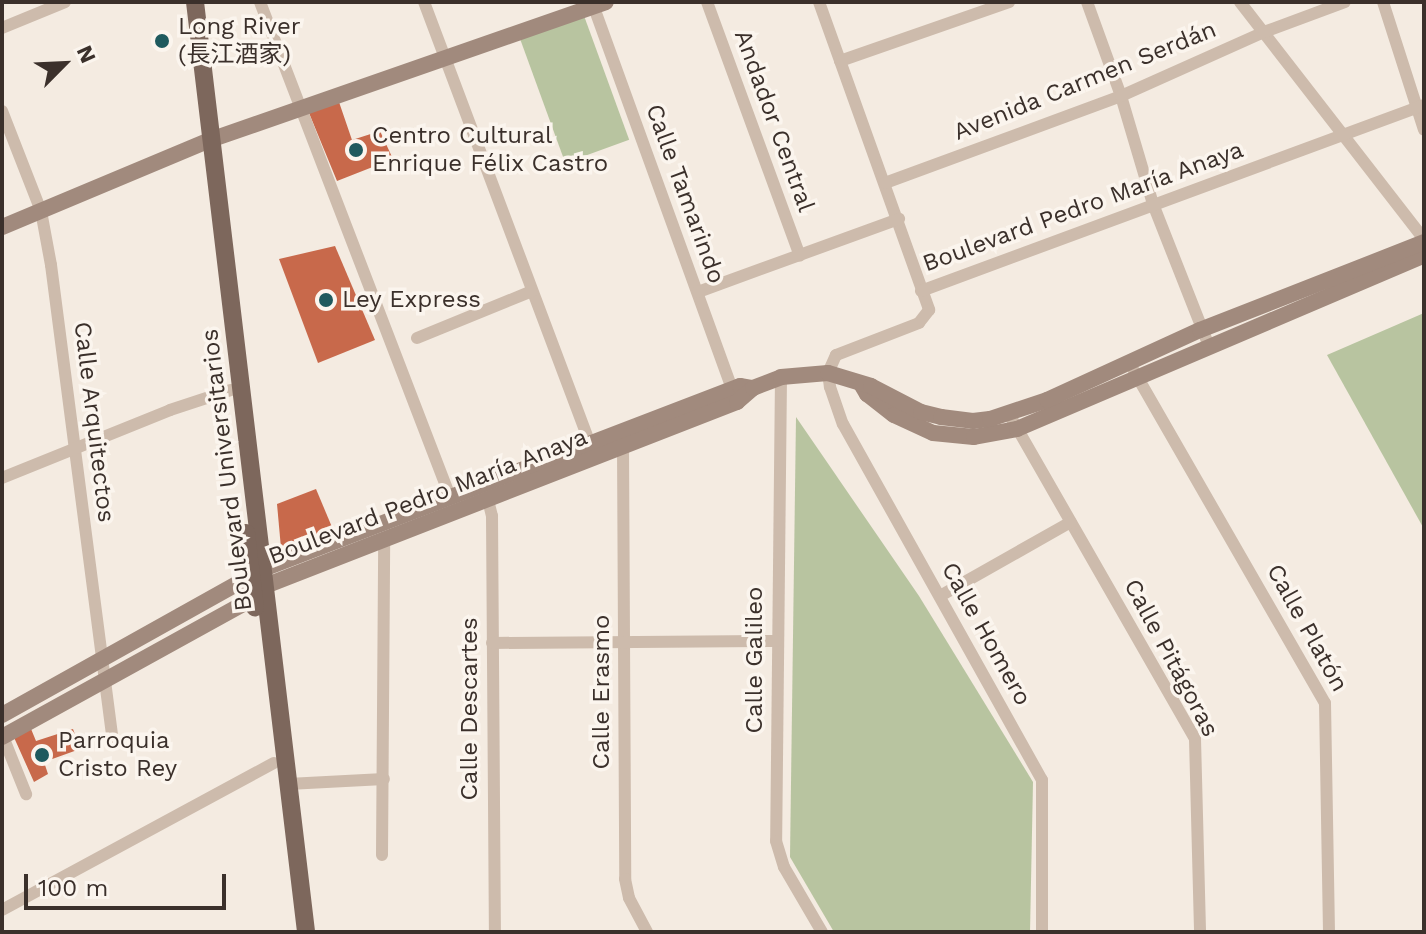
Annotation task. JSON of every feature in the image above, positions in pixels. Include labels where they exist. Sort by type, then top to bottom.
[{"type":"main road","name":"Boulevard Universitarios","points":[[187,2],[258,583],[274,763],[295,932]]},
{"type":"main road","name":"Boulevard Universitarios","points":[[195,2],[231,390],[288,784],[306,932]]},
{"type":"street","points":[[2,28],[65,2]]},
{"type":"street","points":[[260,2],[451,499]]},
{"type":"street","points":[[424,2],[593,451]]},
{"type":"street","name":"Andador Central","points":[[707,2],[800,256]]},
{"type":"street","points":[[819,2],[899,219],[921,291]]},
{"type":"street","points":[[840,61],[1009,2]]},
{"type":"street","points":[[1087,2],[1121,96],[1153,204],[1200,330],[1209,346]]},
{"type":"street","points":[[828,373],[861,384],[867,394],[894,415],[933,433],[974,437],[1133,368],[1200,330],[1424,240],[1240,2]]},
{"type":"street","name":"Avenida Carmen Serdán","points":[[885,183],[1121,96],[1264,32],[1345,2]]},
{"type":"street","points":[[1383,2],[1420,107],[1424,130]]},
{"type":"street","points":[[2,227],[206,143],[597,3]]},
{"type":"street","name":"Calle Tamarindo","points":[[597,3],[735,395]]},
{"type":"street","name":"Boulevard Pedro María Anaya","points":[[2,735],[105,680],[258,583],[384,542],[486,493],[781,377],[828,373],[836,355],[924,320],[929,310],[921,291],[1420,107]]},
{"type":"street","name":"Calle Arquitectos","points":[[2,111],[41,211],[76,448],[113,745]]},
{"type":"street","points":[[698,292],[899,219]]},
{"type":"street","points":[[1133,368],[1209,346],[1424,255]]},
{"type":"street","points":[[417,338],[532,291]]},
{"type":"street","name":"Calle Platón","points":[[1133,368],[1325,703],[1329,932]]},
{"type":"street","name":"Calle Homero","points":[[828,373],[835,406],[843,424],[1042,780],[1042,932]]},
{"type":"street","name":"Calle Galileo","points":[[781,377],[776,641],[777,848],[822,932]]},
{"type":"street","points":[[2,478],[170,410],[231,390]]},
{"type":"street","name":"Boulevard Pedro María Anaya","points":[[593,451],[623,447],[735,395]]},
{"type":"street","name":"Calle Pitágoras","points":[[1013,422],[1195,739],[1200,932]]},
{"type":"street","name":"Calle Erasmo","points":[[623,447],[625,879],[629,898],[647,932]]},
{"type":"street","name":"Boulevard Pedro María Anaya","points":[[2,715],[103,660],[258,583],[451,499],[486,493]]},
{"type":"street","name":"Calle Descartes","points":[[486,493],[492,516],[495,932]]},
{"type":"street","points":[[940,596],[1071,522]]},
{"type":"street","points":[[382,855],[384,542]]},
{"type":"street","points":[[492,643],[776,641]]},
{"type":"street","points":[[2,735],[26,794]]},
{"type":"street","points":[[2,910],[274,763]]},
{"type":"street","points":[[288,784],[384,779]]},
{"type":"green space","points":[[583,13],[629,140],[565,163],[519,36]]},
{"type":"green space","points":[[1424,313],[1424,529],[1327,355]]},
{"type":"green space","points":[[796,417],[919,596],[1033,782],[1030,932],[834,932],[790,857]]},
{"type":"building","name":"Centro Cultural Enrique Félix Castro","points":[[339,102],[352,140],[380,131],[393,159],[337,181],[309,113]]},
{"type":"building","name":"Ley Express","points":[[335,246],[375,340],[318,363],[279,259]]},
{"type":"building","points":[[316,489],[337,539],[282,559],[277,504]]},
{"type":"building","name":"Parroquia Cristo Rey","points":[[29,724],[36,741],[73,729],[80,749],[44,762],[48,774],[34,782],[12,733]]},
{"type":"place","name":"Long River (長江酒家)","points":[[162,41]]},
{"type":"place","name":"Centro Cultural Enrique Félix Castro","points":[[356,150]]},
{"type":"place","name":"Ley Express","points":[[326,300]]},
{"type":"place","name":"Parroquia Cristo Rey","points":[[42,755]]}]
